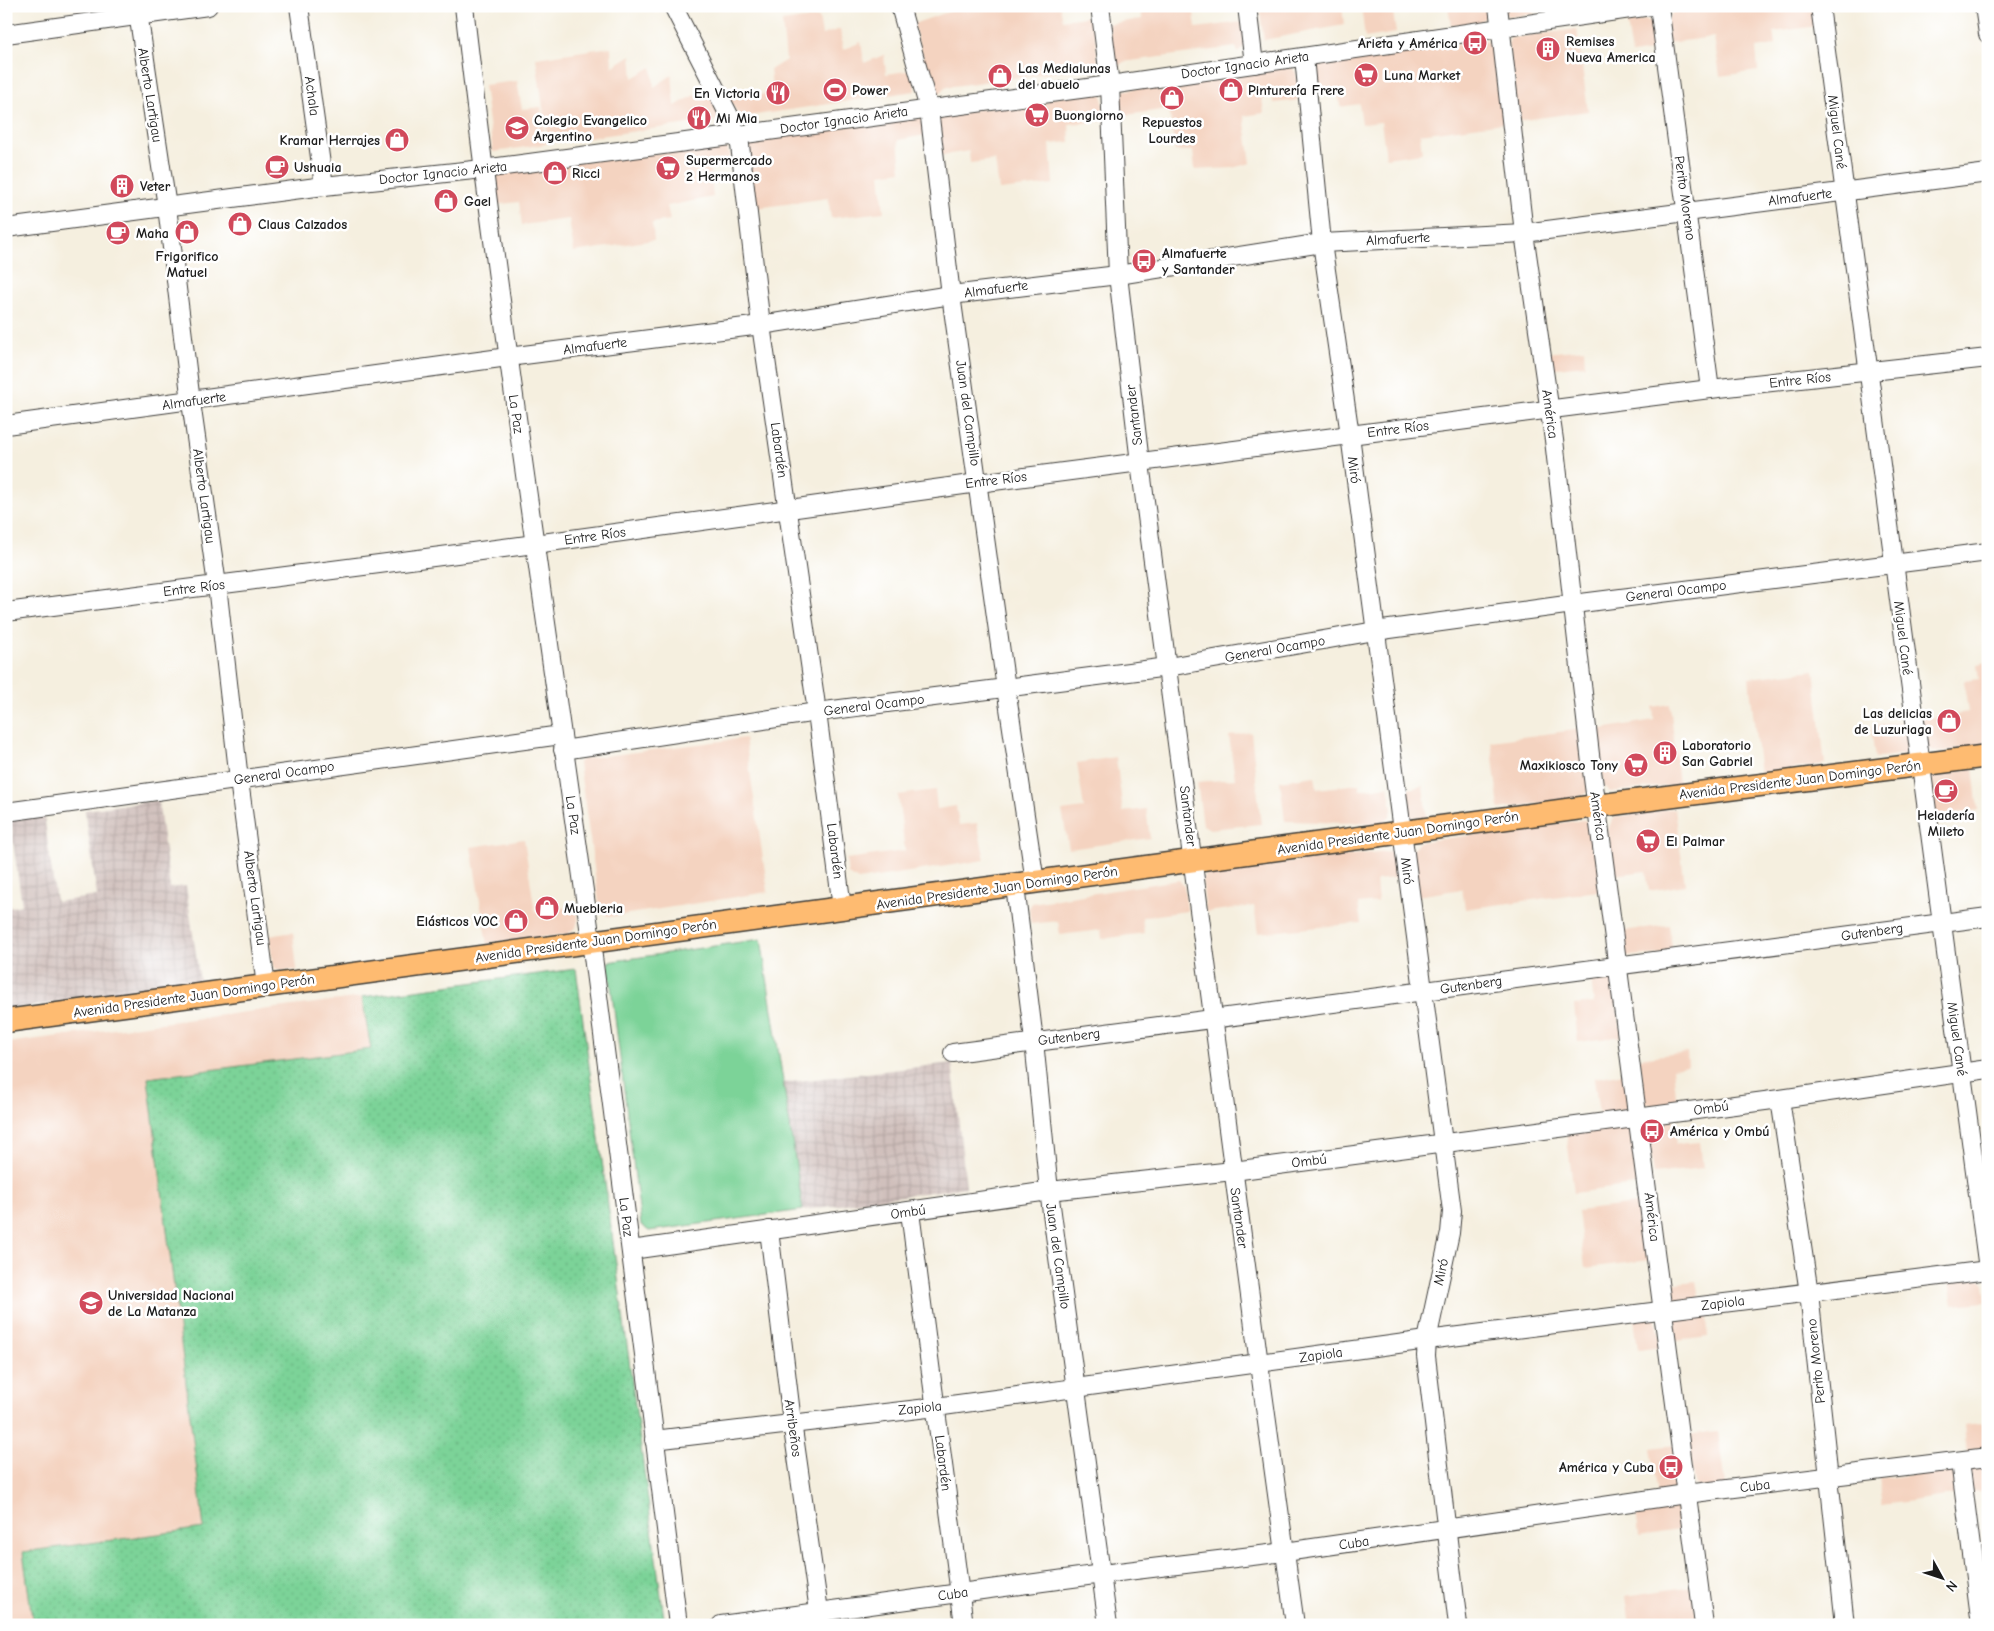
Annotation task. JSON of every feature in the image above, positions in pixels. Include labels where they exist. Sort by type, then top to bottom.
[{"type":"main road","name":"Avenida Presidente Juan Domingo Perón","points":[[6,1021],[1596,806],[1988,756]]},
{"type":"street","points":[[6,34],[137,11],[208,6]]},
{"type":"street","name":"Achala","points":[[299,6],[324,186]]},
{"type":"street","name":"La Paz","points":[[464,6],[508,357],[591,942],[678,1625]]},
{"type":"street","name":"Labardén","points":[[672,6],[738,135],[761,325],[817,712],[842,908]]},
{"type":"street","name":"Juan del Campillo","points":[[900,6],[930,109],[951,295],[1006,688],[1025,884],[1034,1041],[1049,1191],[1108,1625]]},
{"type":"street","name":"Santander","points":[[1100,6],[1110,85],[1118,275],[1140,463],[1295,1625]]},
{"type":"street","points":[[1247,6],[1254,64]]},
{"type":"street","name":"América","points":[[1498,6],[1524,233],[1550,410],[1596,806],[1639,1118],[1704,1625]]},
{"type":"street","name":"Doctor Ignacio Arieta","points":[[7,226],[324,186],[483,169],[738,135],[1110,85],[1651,6]]},
{"type":"street","name":"Perito Moreno","points":[[1659,6],[1688,212],[1710,389]]},
{"type":"street","name":"Miguel Cané","points":[[1820,6],[1988,1269]]},
{"type":"street","points":[[1984,6],[1988,34]]},
{"type":"street","name":"Alberto Lartigau","points":[[137,11],[167,207],[191,402],[217,584],[239,780],[266,986]]},
{"type":"street","name":"Miró","points":[[1304,57],[1322,243],[1350,435],[1452,1211],[1452,1221],[1427,1340],[1426,1356],[1458,1625]]},
{"type":"street","name":"Almafuerte","points":[[6,425],[761,325],[951,295],[1118,275],[1322,243],[1524,233],[1988,173]]},
{"type":"street","name":"Entre Ríos","points":[[6,612],[535,544],[787,508],[1350,435],[1710,389],[1988,358]]},
{"type":"street","name":"General Ocampo","points":[[6,812],[239,780],[817,712],[1168,667],[1375,631],[1988,552]]},
{"type":"street","name":"Gutenberg","points":[[953,1053],[1988,917]]},
{"type":"street","name":"Ombú","points":[[631,1250],[1049,1191],[1233,1171],[1780,1099],[1988,1069]]},
{"type":"street","name":"Perito Moreno","points":[[1780,1099],[1809,1293],[1845,1625]]},
{"type":"street","name":"Labardén","points":[[910,1212],[964,1625]]},
{"type":"street","name":"Arribeños","points":[[769,1230],[792,1422],[820,1619]]},
{"type":"street","name":"Zapiola","points":[[654,1440],[792,1422],[936,1407],[1427,1340],[1988,1269]]},
{"type":"street","name":"Cuba","points":[[721,1625],[820,1619],[960,1593],[1285,1552],[1686,1494],[1988,1457]]},
{"type":"street","points":[[1960,1461],[1981,1625]]},
{"type":"shaded area","points":[[965,6],[1060,6],[1063,20],[1093,16],[1098,61],[1092,72],[1087,68],[946,87],[939,94],[933,88],[913,24]]},
{"type":"shaded area","points":[[1141,6],[1193,6],[1196,28],[1243,22],[1245,45],[1238,53],[1236,47],[1123,62],[1117,69],[1115,67],[1108,24],[1142,19]]},
{"type":"shaded area","points":[[1259,6],[1342,6],[1344,25],[1264,40]]},
{"type":"shaded area","points":[[1361,6],[1392,6],[1396,33],[1365,38]]},
{"type":"shaded area","points":[[1448,6],[1489,6],[1490,14],[1479,22],[1451,26]]},
{"type":"shaded area","points":[[1502,6],[1533,6],[1534,14],[1510,17],[1505,14]]},
{"type":"shaded area","points":[[1716,6],[1816,6],[1818,26],[1773,32],[1775,45],[1756,48],[1758,71],[1720,76],[1714,37],[1667,43],[1667,20],[1674,12]]},
{"type":"shaded area","points":[[819,17],[822,35],[840,29],[843,50],[861,42],[864,63],[884,55],[886,74],[913,70],[915,91],[749,116],[744,121],[741,119],[729,99],[773,93],[770,70],[786,60],[782,22]]},
{"type":"shaded area","points":[[1646,20],[1654,23],[1658,50],[1632,54],[1627,23]]},
{"type":"shaded area","points":[[1577,29],[1588,111],[1517,121],[1508,43],[1511,38]]},
{"type":"shaded area","points":[[1485,41],[1492,44],[1495,49],[1504,123],[1420,134],[1422,153],[1386,158],[1381,122],[1362,124],[1359,104],[1340,107],[1338,89],[1310,93],[1311,66],[1314,64]]},
{"type":"shaded area","points":[[611,47],[612,67],[631,55],[633,78],[652,67],[654,87],[672,75],[675,106],[709,87],[724,121],[720,125],[718,120],[548,143],[536,58]]},
{"type":"shaded area","points":[[1290,65],[1296,73],[1299,100],[1274,103],[1273,97],[1262,98],[1264,113],[1244,116],[1251,163],[1232,168],[1195,170],[1193,151],[1175,151],[1169,109],[1119,116],[1119,94],[1121,91]]},
{"type":"shaded area","name":"Colegio Evangelico Argentino","points":[[517,81],[522,109],[541,107],[546,144],[493,152],[484,85]]},
{"type":"shaded area","points":[[1098,91],[1102,95],[1105,121],[1069,124],[1070,142],[1050,144],[1053,184],[999,190],[995,160],[970,163],[969,151],[937,156],[936,116]]},
{"type":"shaded area","points":[[922,117],[926,135],[898,140],[901,171],[880,174],[884,212],[831,218],[828,198],[750,209],[743,139]]},
{"type":"shaded area","points":[[726,144],[730,158],[709,162],[713,197],[667,206],[670,220],[652,223],[654,240],[574,252],[569,219],[522,225],[519,202],[493,205],[490,178],[495,172]]},
{"type":"shaded area","points":[[1584,349],[1585,365],[1547,369],[1546,353]]},
{"type":"shaded area","points":[[1988,662],[1988,745],[1937,752],[1927,747],[1922,719],[1968,712],[1964,681],[1979,679],[1977,664]]},
{"type":"shaded area","points":[[1814,670],[1825,764],[1760,774],[1749,678]]},
{"type":"shaded area","points":[[1670,704],[1679,785],[1610,792],[1604,786],[1596,730],[1654,720],[1653,707]]},
{"type":"shaded area","points":[[1910,720],[1911,750],[1904,754],[1875,758],[1871,727]]},
{"type":"shaded area","points":[[1583,729],[1589,789],[1586,794],[1577,798],[1499,809],[1491,741]]},
{"type":"shaded area","points":[[1251,732],[1261,824],[1210,829],[1203,825],[1197,782],[1235,779],[1229,736]]},
{"type":"shaded area","points":[[745,738],[768,892],[609,917],[600,909],[579,763],[582,759]]},
{"type":"shaded area","points":[[1116,757],[1123,812],[1146,809],[1150,838],[1069,849],[1062,811],[1084,808],[1077,763]]},
{"type":"shaded area","points":[[1973,768],[1978,810],[1933,816],[1929,784],[1932,778],[1936,774]]},
{"type":"shaded area","points":[[1315,776],[1317,789],[1359,784],[1360,790],[1388,786],[1392,810],[1390,816],[1382,824],[1285,821],[1280,781]]},
{"type":"shaded area","points":[[1423,786],[1427,819],[1424,820],[1409,815],[1403,790]]},
{"type":"shaded area","points":[[935,790],[937,809],[956,806],[959,825],[977,823],[985,860],[858,880],[848,874],[846,859],[905,851],[898,795]]},
{"type":"shaded area","points":[[158,800],[170,888],[186,886],[200,982],[6,1010],[6,908],[22,905],[10,820],[44,815],[56,902],[97,896],[85,810]]},
{"type":"shaded area","points":[[1675,808],[1685,885],[1649,891],[1646,871],[1614,875],[1608,830],[1612,820],[1616,817]]},
{"type":"shaded area","points":[[1583,820],[1592,823],[1605,890],[1465,909],[1462,889],[1417,896],[1413,850],[1419,842]]},
{"type":"shaded area","points":[[524,839],[535,912],[577,906],[578,920],[576,927],[568,934],[487,944],[471,847]]},
{"type":"shaded area","points":[[1388,851],[1398,853],[1403,877],[1376,880],[1378,902],[1358,904],[1361,923],[1258,933],[1254,906],[1206,912],[1202,880],[1209,871]]},
{"type":"shaded area","points":[[1179,880],[1184,886],[1187,911],[1142,917],[1144,933],[1102,939],[1101,930],[1060,935],[1058,921],[1031,924],[1029,908],[1032,903]]},
{"type":"shaded area","points":[[1669,925],[1673,954],[1627,956],[1624,953],[1622,931]]},
{"type":"shaded area","points":[[293,932],[297,970],[282,971],[276,969],[273,965],[269,936]]},
{"type":"shaded area","points":[[1609,975],[1612,977],[1622,1036],[1578,1042],[1574,1005],[1594,1003],[1591,978]]},
{"type":"shaded area","name":"Universidad Nacional de La Matanza","points":[[362,997],[372,1049],[148,1078],[204,1528],[24,1552],[33,1625],[6,1625],[6,1043]]},
{"type":"shaded area","points":[[1687,1052],[1688,1066],[1673,1068],[1677,1104],[1656,1106],[1646,1103],[1639,1058]]},
{"type":"shaded area","points":[[952,1063],[966,1187],[803,1210],[782,1083]]},
{"type":"shaded area","points":[[1626,1073],[1629,1105],[1623,1110],[1599,1114],[1594,1078]]},
{"type":"shaded area","points":[[1672,1117],[1676,1144],[1700,1142],[1703,1168],[1654,1174],[1648,1129],[1650,1125]]},
{"type":"shaded area","points":[[1631,1123],[1642,1184],[1574,1193],[1566,1131]]},
{"type":"shaded area","points":[[1988,1148],[1988,1227],[1978,1150]]},
{"type":"shaded area","points":[[1643,1203],[1651,1260],[1585,1268],[1578,1211]]},
{"type":"shaded area","points":[[1977,1278],[1984,1283],[1986,1302],[1953,1305],[1949,1280]]},
{"type":"shaded area","points":[[1696,1281],[1699,1300],[1679,1303],[1671,1298],[1669,1284]]},
{"type":"shaded area","points":[[1706,1314],[1709,1337],[1675,1341],[1673,1326],[1676,1319]]},
{"type":"shaded area","points":[[1655,1317],[1663,1347],[1638,1350],[1634,1318]]},
{"type":"shaded area","points":[[1988,1422],[1988,1451],[1967,1454],[1964,1425]]},
{"type":"shaded area","points":[[1718,1431],[1725,1486],[1702,1489],[1694,1484],[1687,1435]]},
{"type":"shaded area","points":[[1675,1445],[1678,1489],[1658,1495],[1651,1448]]},
{"type":"shaded area","points":[[1988,1464],[1988,1490],[1970,1492],[1969,1473],[1972,1468]]},
{"type":"shaded area","points":[[1949,1470],[1954,1473],[1959,1494],[1883,1505],[1879,1479]]},
{"type":"shaded area","points":[[1676,1506],[1682,1509],[1685,1529],[1639,1536],[1636,1511]]},
{"type":"shaded area","points":[[1693,1586],[1698,1624],[1629,1625],[1625,1596]]},
{"type":"green space","points":[[761,939],[803,1210],[649,1231],[641,1225],[608,962]]},
{"type":"green space","points":[[576,969],[665,1625],[33,1625],[23,1552],[204,1528],[148,1078],[371,1049],[362,997]]},
{"type":"place","name":"Arieta y América","points":[[1475,43]]},
{"type":"place","name":"Remises Nueva America","points":[[1548,49]]},
{"type":"place","name":"Luna Market","points":[[1366,75]]},
{"type":"place","name":"Las Medialunas del abuelo","points":[[1000,76]]},
{"type":"place","name":"Power","points":[[835,90]]},
{"type":"place","name":"Pinturería Frere","points":[[1231,90]]},
{"type":"place","name":"En Victoria","points":[[778,93]]},
{"type":"place","name":"Repuestos Lourdes","points":[[1172,98]]},
{"type":"place","name":"Buongiorno","points":[[1037,115]]},
{"type":"place","name":"Mi Mia","points":[[699,118]]},
{"type":"place","name":"Colegio Evangelico Argentino","points":[[517,128]]},
{"type":"place","name":"Kramar Herrajes","points":[[397,140]]},
{"type":"place","name":"Ushuaia","points":[[277,167]]},
{"type":"place","name":"Supermercado 2 Hermanos","points":[[668,168]]},
{"type":"place","name":"Ricci","points":[[555,173]]},
{"type":"place","name":"Veter","points":[[122,186]]},
{"type":"place","name":"Gael","points":[[446,201]]},
{"type":"place","name":"Claus Calzados","points":[[240,224]]},
{"type":"place","name":"Frigorifico Matuel","points":[[187,232]]},
{"type":"place","name":"Maha","points":[[118,233]]},
{"type":"place","name":"Almafuerte y Santander","points":[[1144,261]]},
{"type":"place","name":"Las delicias de Luzuriaga","points":[[1949,721]]},
{"type":"place","name":"Laboratorio San Gabriel","points":[[1665,753]]},
{"type":"place","name":"Maxikiosco Tony","points":[[1636,765]]},
{"type":"place","name":"Heladería Mileto","points":[[1946,791]]},
{"type":"place","name":"El Palmar","points":[[1648,841]]},
{"type":"place","name":"Muebleria","points":[[547,908]]},
{"type":"place","name":"Elásticos VOC","points":[[516,921]]},
{"type":"place","name":"América y Ombú","points":[[1652,1131]]},
{"type":"place","name":"Universidad Nacional de La Matanza","points":[[91,1303]]},
{"type":"place","name":"América y Cuba","points":[[1671,1467]]}]
